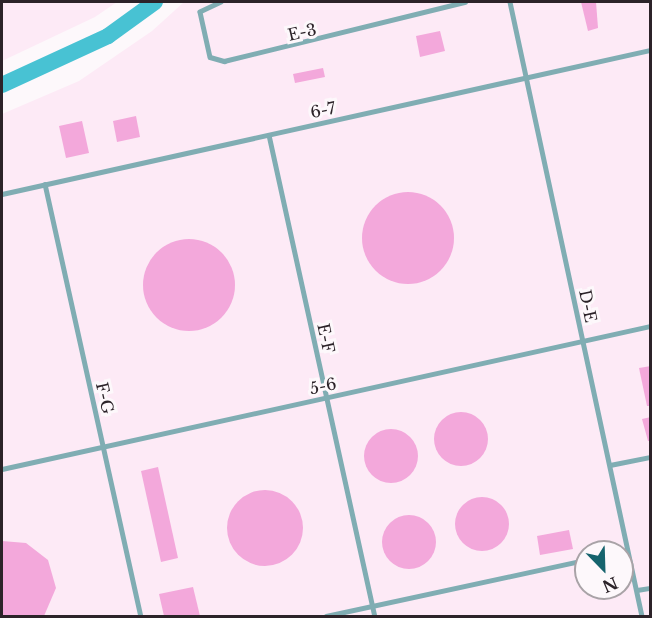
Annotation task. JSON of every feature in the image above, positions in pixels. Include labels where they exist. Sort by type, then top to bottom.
[{"type":"lane","name":"E-3","points":[[220,2],[200,12],[210,57],[224,62],[465,2]]},
{"type":"lane","name":"D-E","points":[[510,2],[625,540]]},
{"type":"lane","name":"6-7","points":[[2,194],[651,50]]},
{"type":"lane","name":"E-F","points":[[269,135],[375,616]]},
{"type":"lane","name":"F-G","points":[[45,184],[141,616]]},
{"type":"lane","name":"5-6","points":[[2,469],[651,326]]},
{"type":"lane","points":[[610,465],[651,457]]},
{"type":"lane","points":[[326,616],[574,563]]},
{"type":"lane","name":"D-E","points":[[634,579],[642,616]]},
{"type":"lane","points":[[637,591],[651,588]]},
{"type":"shaded area","points":[[2,2],[117,2],[95,17],[2,61]]},
{"type":"shaded area","points":[[184,2],[650,2],[650,616],[2,616],[2,114],[79,81],[152,31]]},
{"type":"building","points":[[581,2],[596,2],[598,28],[588,31]]},
{"type":"building","points":[[440,31],[445,51],[420,57],[416,36]]},
{"type":"building","points":[[323,68],[325,77],[295,83],[293,74]]},
{"type":"building","points":[[136,116],[140,137],[117,142],[113,121]]},
{"type":"building","points":[[82,121],[89,153],[66,158],[59,126]]},
{"type":"building","points":[[408,192],[426,196],[440,206],[450,220],[454,238],[450,256],[440,270],[426,280],[408,284],[390,280],[376,270],[366,256],[362,238],[366,220],[376,206],[390,196]]},
{"type":"building","points":[[189,239],[207,243],[221,253],[231,267],[235,285],[231,303],[221,317],[207,327],[189,331],[171,327],[157,317],[147,303],[143,285],[147,267],[157,253],[171,243]]},
{"type":"building","points":[[651,366],[651,406],[647,406],[639,368]]},
{"type":"building","points":[[456,412],[466,412],[476,416],[484,424],[488,439],[484,454],[476,462],[466,466],[456,466],[446,462],[438,454],[434,444],[434,434],[438,424],[446,416]]},
{"type":"building","points":[[651,417],[651,441],[648,441],[642,419]]},
{"type":"building","points":[[386,429],[396,429],[406,433],[414,441],[418,456],[414,471],[406,479],[396,483],[386,483],[376,479],[368,471],[364,461],[364,451],[368,441],[376,433]]},
{"type":"building","points":[[158,467],[178,558],[161,562],[141,471]]},
{"type":"building","points":[[265,490],[280,493],[292,501],[300,513],[303,528],[300,543],[292,555],[280,563],[265,566],[250,563],[238,555],[230,543],[227,528],[230,513],[238,501],[250,493]]},
{"type":"building","points":[[477,497],[487,497],[497,501],[505,509],[509,524],[505,539],[497,547],[487,551],[477,551],[467,547],[459,539],[455,529],[455,519],[459,509],[467,501]]},
{"type":"building","points":[[404,515],[414,515],[424,519],[432,527],[436,542],[432,557],[424,565],[414,569],[404,569],[394,565],[386,557],[382,547],[382,537],[386,527],[394,519]]},
{"type":"building","points":[[569,530],[573,549],[540,555],[537,536]]},
{"type":"building","points":[[2,541],[26,543],[48,560],[56,588],[44,616],[2,616]]},
{"type":"building","points":[[193,587],[200,616],[164,616],[159,594]]},
{"type":"waterway","points":[[2,85],[108,36],[155,2]]}]
